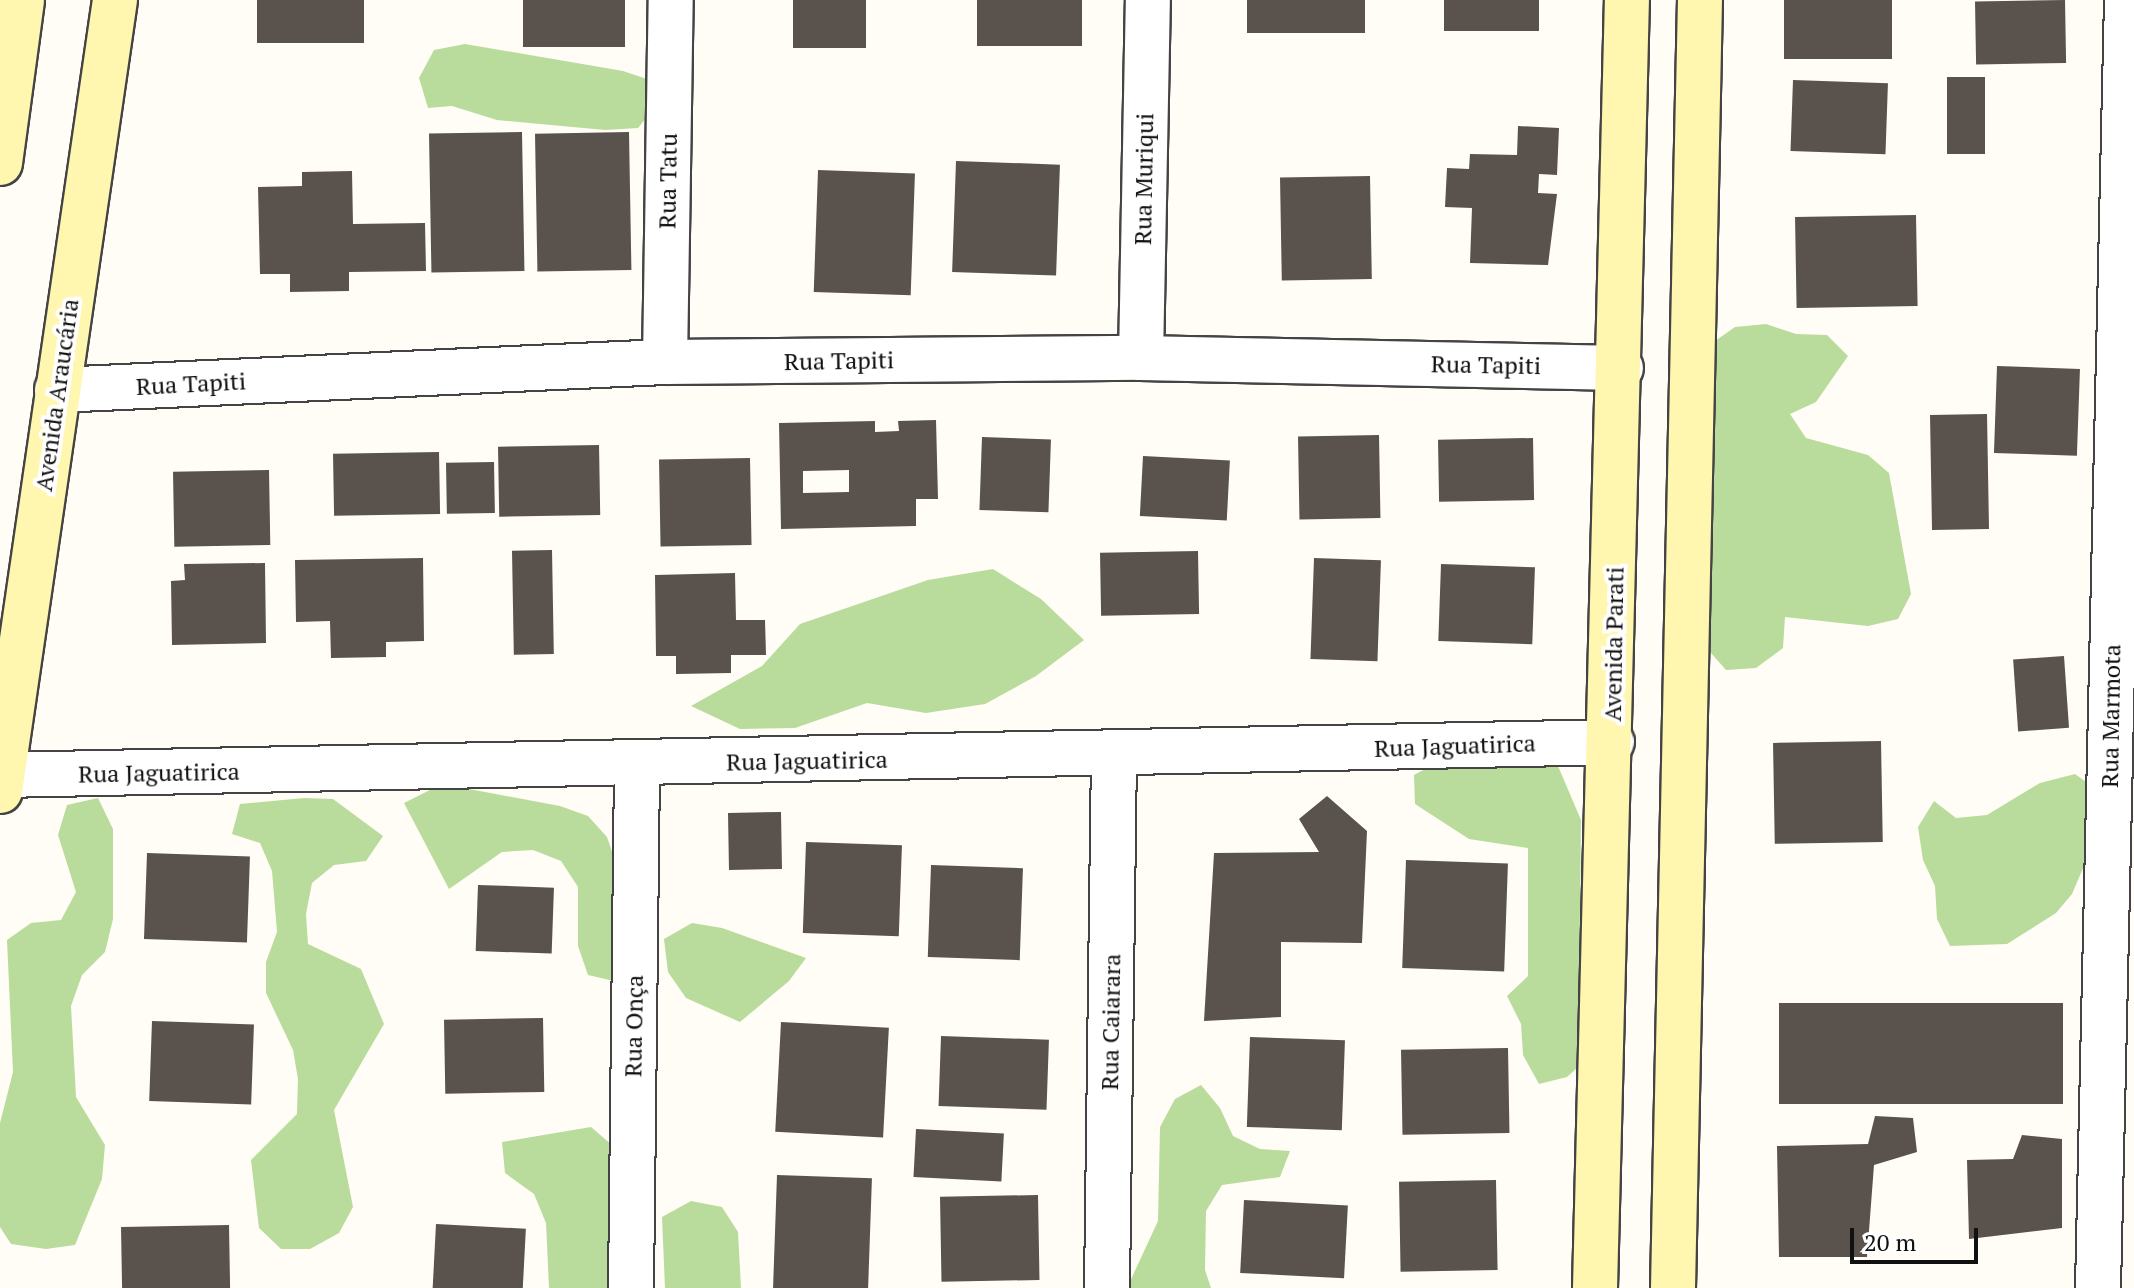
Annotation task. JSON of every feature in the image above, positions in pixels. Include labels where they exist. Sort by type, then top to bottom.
[{"type":"street","points":[[0,163],[22,0]]},
{"type":"street","name":"Avenida Araucária","points":[[1,783],[115,0]]},
{"type":"street","name":"Rua Tatu","points":[[665,362],[671,0]]},
{"type":"street","name":"Rua Muriqui","points":[[1141,358],[1148,0]]},
{"type":"street","name":"Avenida Parati","points":[[1595,1288],[1612,742],[1627,0]]},
{"type":"street","points":[[1673,1288],[1700,0]]},
{"type":"street","name":"Rua Marmota","points":[[2098,1288],[2127,0]]},
{"type":"street","name":"Rua Tapiti","points":[[57,390],[665,362],[1141,358],[1621,368]]},
{"type":"street","name":"Rua Jaguatirica","points":[[1,783],[637,764],[1612,742]]},
{"type":"street","name":"Rua Caiarara","points":[[1107,1288],[1114,755]]},
{"type":"street","name":"Rua Onça","points":[[631,1288],[637,764]]},
{"type":"green space","points":[[465,44],[623,71],[653,81],[656,106],[638,128],[605,130],[497,120],[452,106],[428,108],[419,78],[434,50]]},
{"type":"green space","points":[[1766,324],[1796,334],[1827,335],[1848,356],[1816,402],[1790,414],[1806,438],[1868,455],[1889,473],[1911,594],[1898,619],[1868,626],[1785,617],[1783,648],[1756,668],[1726,670],[1704,645],[1708,346],[1735,327]]},
{"type":"green space","points":[[993,569],[1041,599],[1084,640],[1036,676],[985,704],[926,713],[867,703],[795,728],[740,729],[691,706],[762,666],[800,624],[928,580]]},
{"type":"green space","points":[[1530,759],[1558,766],[1581,820],[1579,995],[1589,1057],[1567,1077],[1539,1084],[1523,1055],[1521,1024],[1507,996],[1528,976],[1528,848],[1469,839],[1415,804],[1414,775],[1440,761]]},
{"type":"green space","points":[[2075,774],[2096,789],[2089,854],[2072,894],[2056,913],[2007,944],[1950,946],[1937,919],[1935,886],[1923,860],[1918,827],[1934,801],[1956,818],[1987,815],[2040,783]]},
{"type":"green space","points":[[464,788],[560,806],[588,816],[607,837],[618,869],[618,982],[588,975],[578,946],[578,887],[561,861],[533,850],[502,852],[449,889],[404,803],[432,789]]},
{"type":"green space","points":[[98,798],[113,829],[113,919],[105,952],[82,975],[71,1006],[76,1097],[105,1145],[102,1179],[75,1245],[46,1249],[11,1244],[0,1227],[0,1123],[13,1072],[7,940],[31,923],[61,920],[76,892],[58,835],[67,805]]},
{"type":"green space","points":[[304,798],[333,799],[383,836],[366,861],[334,865],[312,883],[306,914],[308,944],[361,969],[384,1024],[334,1110],[353,1207],[339,1233],[310,1249],[281,1249],[259,1228],[251,1160],[297,1114],[298,1079],[293,1050],[266,993],[266,962],[277,932],[272,871],[260,843],[232,834],[240,804]]},
{"type":"green space","points":[[692,923],[722,928],[806,958],[789,981],[740,1022],[686,998],[668,972],[664,939]]},
{"type":"green space","points":[[1201,1085],[1220,1108],[1233,1136],[1260,1149],[1290,1151],[1280,1177],[1222,1185],[1206,1211],[1205,1270],[1211,1288],[1127,1288],[1158,1221],[1160,1127],[1175,1099]]},
{"type":"green space","points":[[591,1127],[612,1145],[617,1288],[549,1288],[546,1223],[534,1194],[505,1173],[502,1142]]},
{"type":"green space","points":[[691,1201],[722,1207],[738,1232],[741,1288],[665,1288],[662,1217]]},
{"type":"building","points":[[257,0],[364,0],[364,43],[257,43]]},
{"type":"building","points":[[523,0],[625,0],[625,47],[523,47]]},
{"type":"building","points":[[793,0],[866,0],[866,48],[793,48]]},
{"type":"building","points":[[977,0],[1082,0],[1082,46],[977,46]]},
{"type":"building","points":[[1247,0],[1365,0],[1365,33],[1247,33]]},
{"type":"building","points":[[1444,0],[1539,0],[1539,31],[1444,31]]},
{"type":"building","points":[[1784,0],[1892,0],[1892,59],[1784,59]]},
{"type":"building","points":[[2065,0],[2066,63],[1976,65],[1975,2]]},
{"type":"building","points":[[1947,77],[1985,77],[1985,154],[1947,154]]},
{"type":"building","points":[[1793,80],[1888,83],[1885,154],[1791,151]]},
{"type":"building","points":[[1518,126],[1559,128],[1557,175],[1539,174],[1538,193],[1557,194],[1548,265],[1470,263],[1472,208],[1445,207],[1447,168],[1469,169],[1470,154],[1517,155]]},
{"type":"building","points":[[522,132],[524,271],[431,273],[429,134]]},
{"type":"building","points":[[629,132],[631,270],[537,272],[535,134]]},
{"type":"building","points":[[956,161],[1060,165],[1056,276],[952,272]]},
{"type":"building","points":[[818,170],[915,173],[911,295],[814,292]]},
{"type":"building","points":[[352,171],[353,224],[425,223],[426,271],[349,272],[349,291],[290,292],[290,274],[260,274],[258,187],[302,186],[302,172]]},
{"type":"building","points":[[1370,176],[1372,279],[1282,281],[1280,178]]},
{"type":"building","points":[[1916,215],[1918,306],[1797,308],[1795,217]]},
{"type":"building","points":[[1997,366],[2080,369],[2077,456],[1994,453]]},
{"type":"building","points":[[1987,414],[1989,529],[1932,530],[1930,415]]},
{"type":"building","points":[[936,420],[938,499],[916,499],[916,526],[781,529],[779,423],[875,421],[875,432],[899,431],[898,421]],"holes":[[[849,470],[849,492],[803,493],[803,471]]]},
{"type":"building","points":[[1379,435],[1380,518],[1299,519],[1298,436]]},
{"type":"building","points":[[982,437],[1051,439],[1048,512],[979,510]]},
{"type":"building","points":[[1533,438],[1534,500],[1439,502],[1438,440]]},
{"type":"building","points":[[599,445],[600,515],[499,517],[498,447]]},
{"type":"building","points":[[439,452],[440,514],[334,516],[333,454]]},
{"type":"building","points":[[1143,456],[1230,461],[1227,520],[1140,516]]},
{"type":"building","points":[[750,458],[752,545],[661,547],[659,460]]},
{"type":"building","points":[[494,462],[495,513],[447,514],[446,463]]},
{"type":"building","points":[[269,470],[270,545],[174,547],[173,472]]},
{"type":"building","points":[[552,550],[554,654],[514,655],[512,551]]},
{"type":"building","points":[[1198,551],[1199,614],[1101,616],[1100,553]]},
{"type":"building","points":[[423,558],[424,641],[386,642],[386,657],[331,658],[330,621],[296,622],[295,560]]},
{"type":"building","points":[[1314,558],[1381,560],[1377,661],[1310,659]]},
{"type":"building","points":[[265,563],[266,643],[172,645],[171,581],[185,580],[184,564]]},
{"type":"building","points":[[1441,564],[1535,567],[1532,644],[1438,641]]},
{"type":"building","points":[[735,573],[736,620],[765,620],[766,655],[731,655],[731,673],[676,674],[676,656],[656,656],[655,575]]},
{"type":"building","points":[[2064,656],[2069,728],[2018,731],[2013,660]]},
{"type":"building","points":[[1881,741],[1883,842],[1775,844],[1773,743]]},
{"type":"building","points":[[1327,796],[1367,831],[1362,943],[1281,942],[1281,1017],[1204,1021],[1214,853],[1319,852],[1299,819]]},
{"type":"building","points":[[781,812],[782,869],[729,870],[728,813]]},
{"type":"building","points":[[806,842],[902,845],[899,936],[803,933]]},
{"type":"building","points":[[147,853],[250,857],[247,943],[144,939]]},
{"type":"building","points":[[1406,860],[1508,864],[1504,971],[1402,968]]},
{"type":"building","points":[[931,865],[1023,868],[1020,960],[928,957]]},
{"type":"building","points":[[478,885],[554,888],[552,954],[476,951]]},
{"type":"building","points":[[1779,1003],[2063,1003],[2063,1104],[1779,1104]]},
{"type":"building","points":[[543,1018],[544,1092],[445,1094],[444,1020]]},
{"type":"building","points":[[152,1021],[254,1025],[251,1105],[149,1101]]},
{"type":"building","points":[[781,1022],[889,1028],[883,1138],[775,1132]]},
{"type":"building","points":[[941,1036],[1049,1040],[1046,1110],[939,1106]]},
{"type":"building","points":[[1250,1037],[1345,1040],[1342,1130],[1247,1127]]},
{"type":"building","points":[[1508,1048],[1509,1133],[1402,1135],[1401,1050]]},
{"type":"building","points":[[1875,1116],[1913,1118],[1917,1152],[1874,1165],[1867,1257],[1779,1257],[1777,1146],[1868,1144]]},
{"type":"building","points":[[916,1129],[1004,1134],[1001,1182],[913,1177]]},
{"type":"building","points":[[2022,1135],[2062,1139],[2062,1228],[1969,1239],[1967,1160],[2013,1159]]},
{"type":"building","points":[[777,1175],[872,1178],[868,1288],[773,1288]]},
{"type":"building","points":[[1496,1180],[1498,1270],[1401,1272],[1399,1182]]},
{"type":"building","points":[[1038,1195],[1039,1280],[941,1282],[940,1197]]},
{"type":"building","points":[[1244,1200],[1348,1205],[1344,1278],[1240,1273]]},
{"type":"building","points":[[436,1224],[526,1229],[523,1288],[433,1288]]},
{"type":"building","points":[[229,1225],[230,1288],[122,1288],[121,1227]]}]
